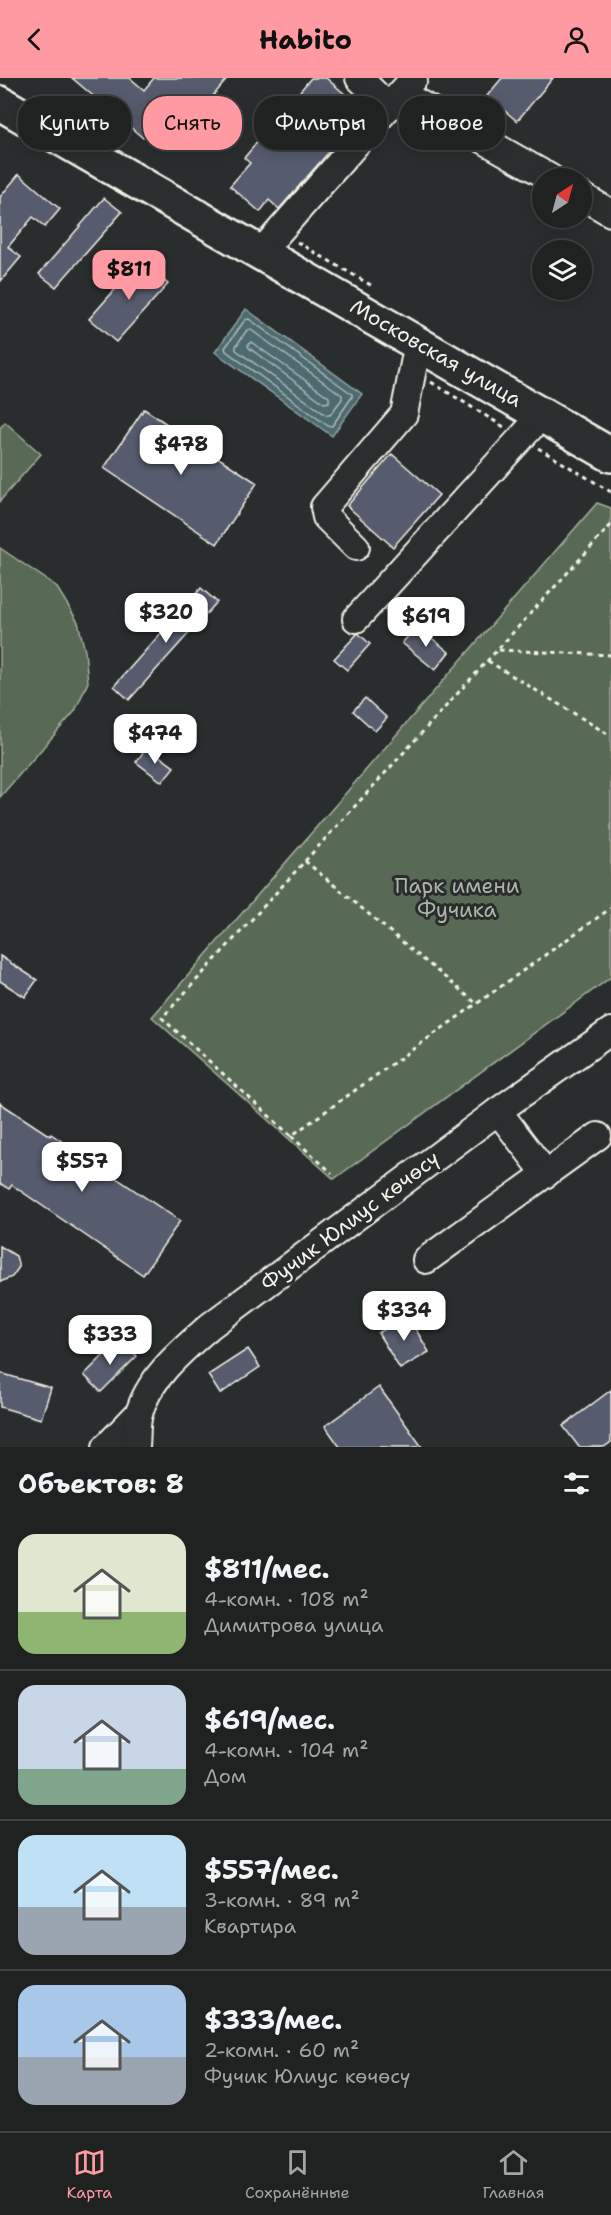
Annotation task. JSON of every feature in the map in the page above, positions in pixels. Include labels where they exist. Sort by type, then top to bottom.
[{"type":"main road","name":"Московская улица","points":[[0,103],[611,455]]},
{"type":"street","points":[[359,78],[402,93],[533,168]]},
{"type":"street","points":[[261,252],[402,93]]},
{"type":"street","points":[[592,202],[611,213]]},
{"type":"street","points":[[356,547],[326,517],[324,507],[404,414],[417,343]]},
{"type":"street","points":[[356,619],[542,415]]},
{"type":"street","name":"Фучик Юлиус көчөсү","points":[[135,1447],[139,1413],[154,1382],[210,1326],[498,1111],[611,1031]]},
{"type":"street","points":[[498,1111],[546,1174]]},
{"type":"street","points":[[426,1260],[598,1136]]},
{"type":"street","points":[[106,1447],[139,1413]]},
{"type":"path","points":[[332,1173],[162,1018],[611,525]]},
{"type":"path","points":[[498,650],[611,655]]},
{"type":"path","points":[[488,661],[611,736]]},
{"type":"path","points":[[305,861],[477,1004]]},
{"type":"path","points":[[291,1136],[611,908]]},
{"type":"green space","points":[[5,422],[41,454],[0,501],[0,428]]},
{"type":"green space","name":"Парк имени Фучика","points":[[597,503],[611,508],[611,977],[334,1179],[152,1017]]},
{"type":"green space","points":[[0,548],[56,586],[78,622],[85,651],[88,682],[75,711],[0,797]]},
{"type":"water","points":[[246,309],[362,394],[332,436],[215,352]]},
{"type":"building","points":[[72,78],[130,78],[144,90],[154,78],[228,78],[213,96],[143,96],[143,138],[131,128],[131,96],[93,96]]},
{"type":"building","points":[[311,78],[326,78],[346,95],[345,96],[296,96]]},
{"type":"building","points":[[502,78],[553,78],[517,121],[505,111],[505,96],[487,96]]},
{"type":"building","points":[[254,146],[254,150],[331,150],[279,209],[269,200],[260,212],[230,186],[250,163],[244,158]]},
{"type":"building","points":[[19,174],[60,209],[45,227],[33,217],[8,247],[21,257],[0,282],[0,197]]},
{"type":"building","points":[[104,198],[122,212],[56,287],[39,274]]},
{"type":"building","points":[[141,260],[168,284],[116,342],[89,319]]},
{"type":"building","points":[[144,409],[257,483],[217,544],[104,468]]},
{"type":"building","points":[[392,454],[439,495],[393,547],[347,506]]},
{"type":"building","points":[[201,588],[217,602],[129,700],[114,686]]},
{"type":"building","points":[[417,626],[449,652],[435,670],[402,643]]},
{"type":"building","points":[[358,633],[370,644],[347,670],[334,659]]},
{"type":"building","points":[[365,698],[387,718],[375,731],[353,711]]},
{"type":"building","points":[[147,747],[174,767],[162,782],[136,762]]},
{"type":"building","points":[[0,956],[37,980],[25,997],[0,981]]},
{"type":"building","points":[[0,1103],[50,1136],[51,1134],[180,1221],[143,1275],[12,1185],[9,1189],[0,1183]]},
{"type":"building","points":[[0,1246],[16,1256],[19,1267],[12,1277],[0,1282]]},
{"type":"building","points":[[408,1316],[429,1352],[400,1369],[378,1333]]},
{"type":"building","points":[[119,1340],[137,1356],[101,1392],[84,1375]]},
{"type":"building","points":[[248,1349],[260,1367],[220,1394],[208,1375]]},
{"type":"building","points":[[0,1373],[51,1388],[41,1419],[0,1407]]},
{"type":"building","points":[[379,1387],[422,1447],[340,1447],[325,1426]]},
{"type":"building","points":[[611,1390],[611,1442],[604,1447],[579,1447],[563,1426]]}]
